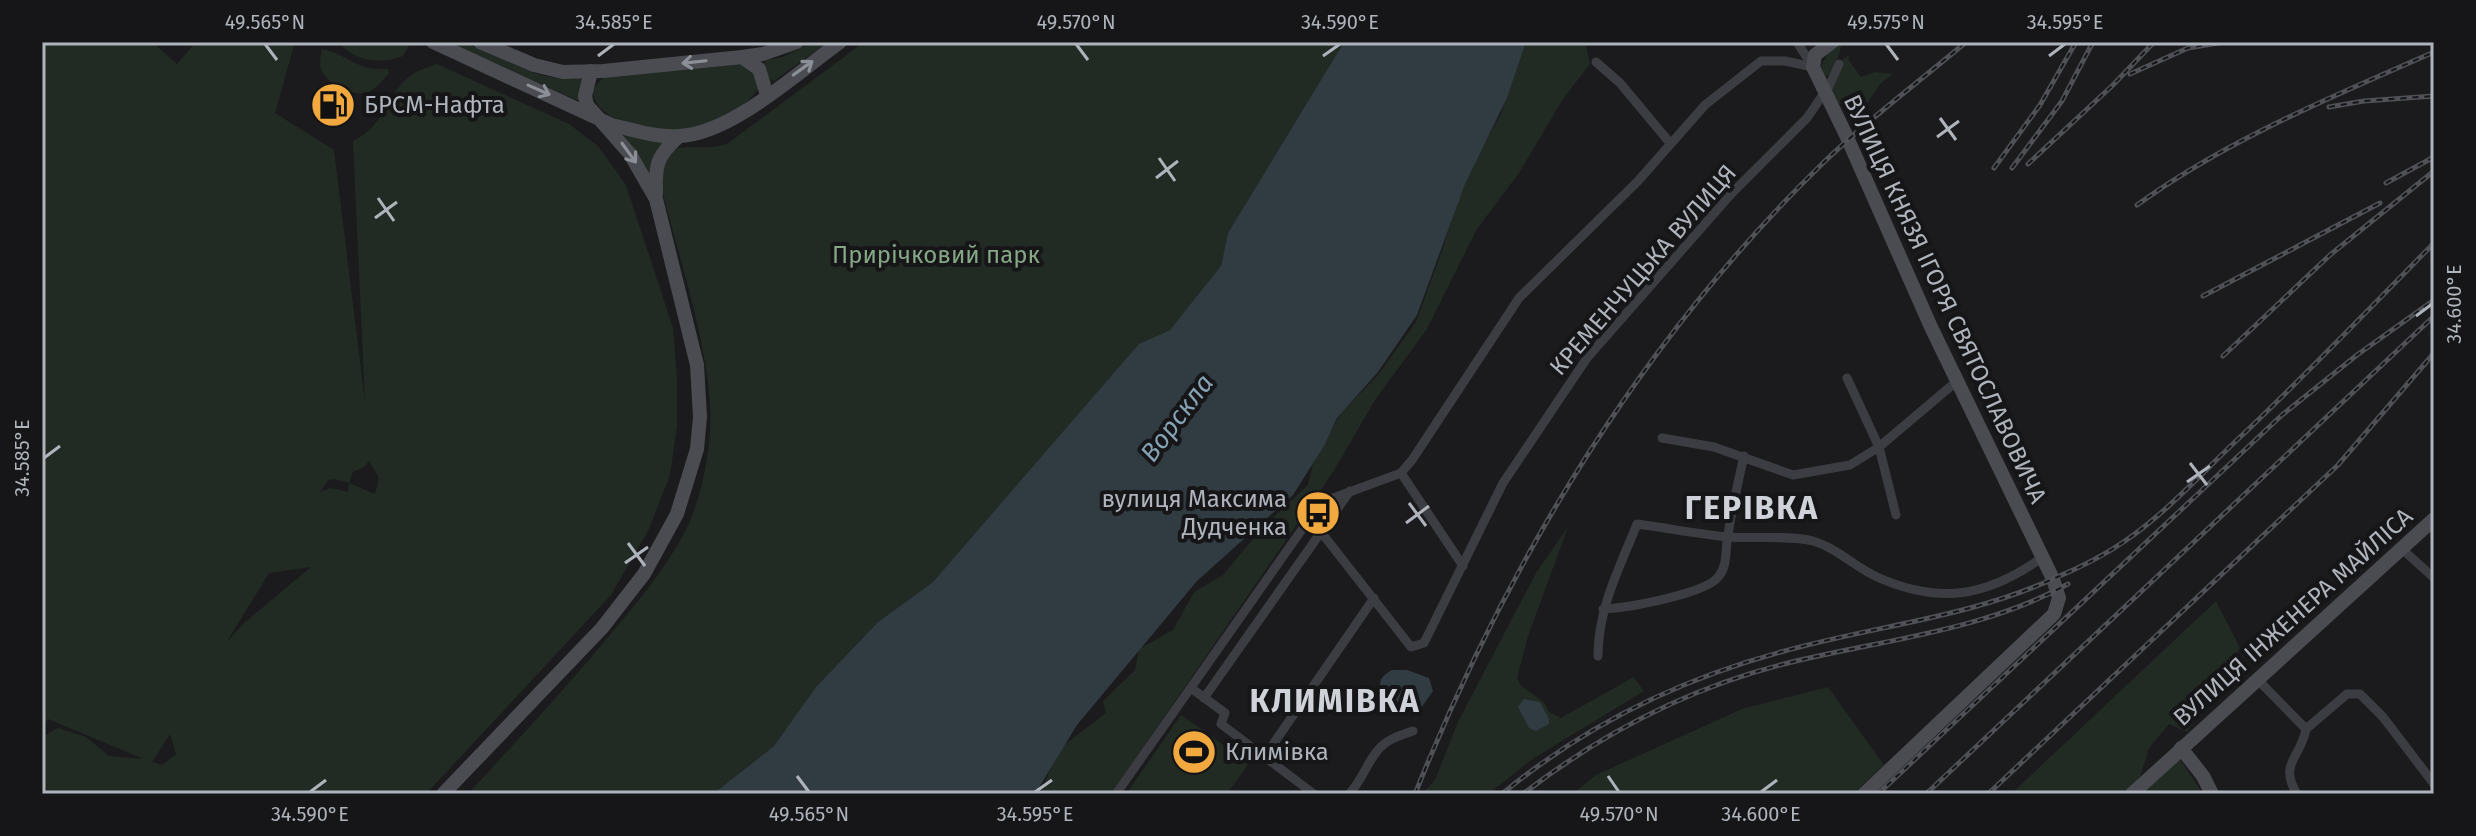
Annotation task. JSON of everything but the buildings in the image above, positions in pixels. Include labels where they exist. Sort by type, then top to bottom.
[{"type":"main road","points":[[433,42],[612,125],[678,137],[721,125],[840,42]]},
{"type":"main road","points":[[480,42],[534,65],[563,72],[742,57],[774,51],[797,42]]},
{"type":"main road","points":[[1813,67],[1815,55],[1832,42]]},
{"type":"main road","points":[[742,57],[759,69],[767,95]]},
{"type":"main road","name":"ВУЛИЦЯ КНЯЗЯ ІГОРЯ СВЯТОСЛАВОВИЧА","points":[[1813,67],[1957,381],[2043,557],[2059,598],[2054,614],[1864,794]]},
{"type":"main road","points":[[591,71],[585,96],[593,115],[630,154],[656,199]]},
{"type":"main road","points":[[443,794],[602,628],[662,546],[681,504],[697,449],[700,390],[686,311],[656,199],[656,163],[678,137]]},
{"type":"main road","name":"ВУЛИЦЯ ІНЖЕНЕРА МАЙЛІСА","points":[[2132,794],[2434,519]]},
{"type":"main road","points":[[2181,748],[2196,765],[2212,794]]},
{"type":"street","points":[[1797,42],[1813,67]]},
{"type":"street","points":[[1116,794],[1310,518],[1325,501],[1401,473],[1519,298],[1638,181],[1705,105],[1761,61],[1785,61],[1813,67]]},
{"type":"street","points":[[1596,62],[1620,83],[1670,143]]},
{"type":"street","name":"КРЕМЕНЧУЦЬКА ВУЛИЦЯ","points":[[1374,598],[1411,647],[1424,643],[1503,483],[1587,358],[1732,193],[1807,118],[1839,64]]},
{"type":"street","points":[[1847,378],[1879,447],[1896,515]]},
{"type":"street","points":[[1662,438],[1714,447],[1793,475],[1850,465],[1879,447],[1957,381]]},
{"type":"street","points":[[1603,609],[1622,608],[1706,587],[1718,579],[1725,567],[1727,537],[1744,456]]},
{"type":"street","points":[[1401,473],[1463,566]]},
{"type":"street","points":[[1204,698],[1350,490]]},
{"type":"street","points":[[1598,656],[1598,631],[1603,609],[1637,524],[1727,537],[1812,540],[1877,577],[1930,595],[1961,595],[2021,573],[2043,557]]},
{"type":"street","points":[[1265,756],[1374,598],[1321,532]]},
{"type":"street","points":[[2402,549],[2434,578]]},
{"type":"street","points":[[2257,679],[2306,729]]},
{"type":"street","points":[[1191,688],[1225,713],[1221,724],[1314,794]]},
{"type":"street","points":[[2306,729],[2347,694],[2360,694],[2383,717],[2434,784]]},
{"type":"street","points":[[2297,794],[2290,783],[2289,766],[2304,741],[2306,729]]},
{"type":"street","points":[[1349,794],[1362,781],[1378,749],[1391,739],[1413,731]]},
{"type":"green space","points":[[42,42],[152,42],[177,64],[196,42],[295,42],[275,113],[334,150],[365,402],[353,141],[380,118],[404,81],[416,72],[437,64],[569,124],[598,146],[626,185],[673,328],[677,426],[670,475],[648,531],[611,595],[426,794],[42,794],[42,737],[58,728],[86,737],[109,756],[144,759],[48,719],[42,728]],"holes":[[[369,461],[379,478],[375,494],[349,483],[353,472]],[[334,479],[349,483],[348,492],[330,488],[320,492],[328,480]],[[311,567],[243,624],[226,643],[269,573]],[[170,734],[176,754],[162,765],[152,762]]]},
{"type":"green space","points":[[338,42],[411,42],[403,56],[377,61],[360,57]]},
{"type":"green space","points":[[447,42],[480,49],[538,74],[582,79],[582,100],[579,101]]},
{"type":"green space","points":[[814,42],[828,42],[774,81],[769,78],[763,65],[767,60],[782,57]]},
{"type":"green space","name":"Прирічковий парк","points":[[864,42],[1344,42],[1228,233],[1221,266],[1201,293],[1170,330],[1143,342],[933,582],[878,622],[816,687],[774,746],[713,794],[468,794],[575,676],[643,595],[682,537],[699,494],[710,431],[707,375],[697,321],[662,189],[662,167],[676,148],[727,144]]},
{"type":"green space","points":[[1526,42],[1585,42],[1590,64],[1563,99],[1519,173],[1477,229],[1427,329],[1375,400],[1333,472],[1111,794],[1040,794],[1059,749],[1106,713],[1103,701],[1135,670],[1139,649],[1173,630],[1194,592],[1223,575],[1262,528],[1308,485],[1313,464],[1341,413],[1378,375],[1416,322],[1463,183],[1501,114]]},
{"type":"green space","points":[[1842,42],[1839,55],[1828,76],[1821,77],[1819,69]]},
{"type":"green space","points":[[322,49],[359,65],[388,69],[389,73],[368,92],[346,90],[323,74],[320,64]]},
{"type":"green space","points":[[1850,55],[1848,59],[1861,77],[1875,72],[1893,74],[1881,83],[1866,105],[1858,107],[1836,103],[1831,90],[1843,59]]},
{"type":"green space","points":[[740,64],[751,67],[758,89],[730,114],[694,128],[666,130],[617,119],[604,112],[596,102],[593,89],[604,77]]},
{"type":"green space","points":[[614,128],[664,141],[651,178]]},
{"type":"green space","points":[[1568,527],[1528,636],[1517,678],[1521,686],[1544,702],[1549,712],[1561,718],[1634,677],[1644,691],[1534,758],[1488,794],[1422,794],[1435,780],[1458,722],[1536,573]]},
{"type":"green space","points":[[2216,601],[2240,648],[2187,732],[2169,724],[2149,748],[2140,777],[2122,794],[2011,794]]},
{"type":"green space","points":[[1828,687],[1884,765],[1853,794],[1573,794],[1596,775],[1742,709]]},
{"type":"green space","name":"Климівка","points":[[1181,715],[1236,754],[1238,752],[1249,763],[1227,794],[1126,794]]},
{"type":"green space","points":[[2180,759],[2203,794],[2143,794]]},
{"type":"water","name":"Ворскла","points":[[1344,42],[1526,42],[1507,98],[1465,184],[1417,315],[1378,372],[1337,418],[1324,446],[1293,495],[1197,581],[1077,725],[1035,794],[713,794],[774,746],[816,687],[878,622],[933,582],[1139,344],[1170,330],[1221,266],[1228,233]]},
{"type":"water","points":[[1392,670],[1407,670],[1429,678],[1433,691],[1421,708],[1396,704],[1381,693],[1381,679]]},
{"type":"water","points":[[1524,699],[1540,702],[1549,724],[1536,731],[1529,728],[1518,707]]},
{"type":"railway","points":[[1415,794],[1452,707],[1537,538],[1586,457],[1639,379],[1696,303],[1757,231],[1840,147],[1966,42]]},
{"type":"railway","points":[[1994,168],[2040,105],[2076,42]]},
{"type":"railway","points":[[2012,168],[2062,101],[2093,42]]},
{"type":"railway","points":[[2028,164],[2154,42]]},
{"type":"railway","points":[[2130,74],[2188,48],[2224,42]]},
{"type":"railway","points":[[2137,205],[2244,139],[2434,52]]},
{"type":"railway","points":[[2329,107],[2434,96]]},
{"type":"railway","points":[[2386,183],[2434,157]]},
{"type":"railway","points":[[2223,356],[2330,255],[2434,171]]},
{"type":"railway","points":[[2203,296],[2380,203]]},
{"type":"railway","points":[[1502,794],[1599,727],[1705,676],[1815,643],[1988,603],[2055,578],[2108,552],[2140,530],[2183,493],[2434,243]]},
{"type":"railway","points":[[1878,794],[2282,415],[2357,355],[2434,300]]},
{"type":"railway","points":[[1926,794],[2434,316]]},
{"type":"railway","points":[[1988,794],[2338,465],[2434,353]]},
{"type":"railway","points":[[1523,794],[1616,732],[1717,685],[1788,663],[1967,624],[2035,600],[2068,584]]},
{"type":"place","name":"БРСМ-Нафта","points":[[333,105]]},
{"type":"place","name":"вулиця Максима Дудченка","points":[[1318,513]]},
{"type":"place","name":"Климівка","points":[[1194,752]]},
{"type":"district","name":"ГЕРІВКА","points":[[1752,508]]},
{"type":"district","name":"КЛИМІВКА","points":[[1335,701]]}]
